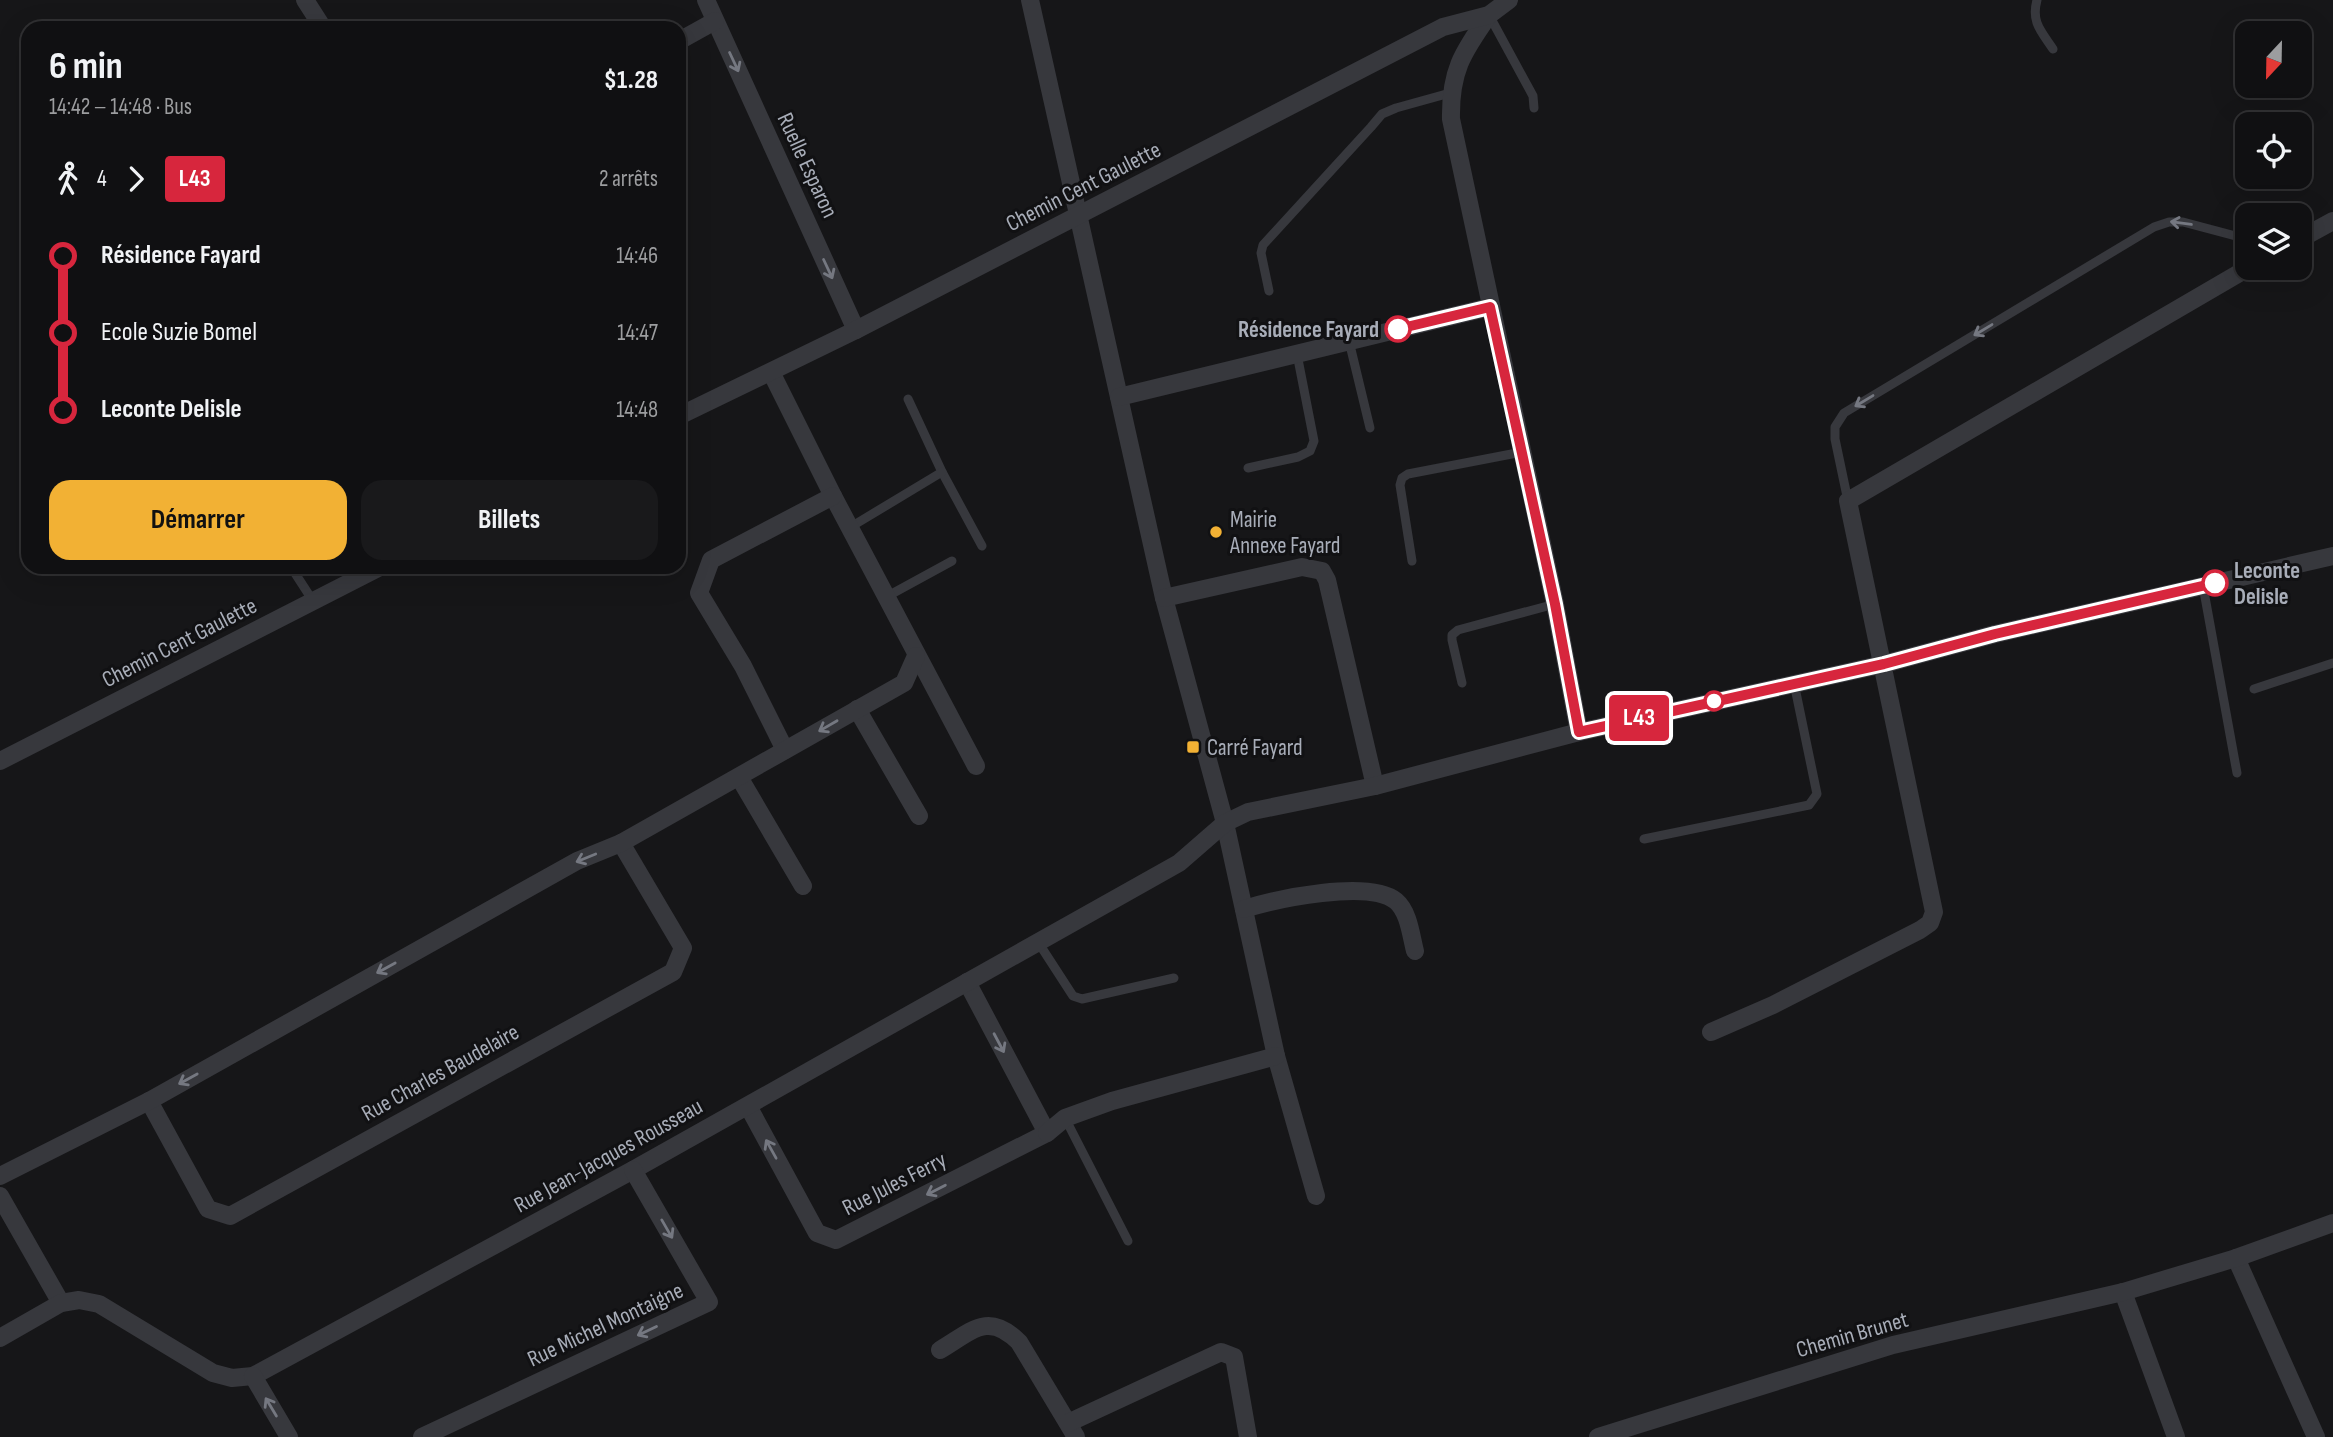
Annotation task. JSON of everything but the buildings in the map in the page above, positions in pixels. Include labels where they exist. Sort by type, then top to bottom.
[{"type":"street","points":[[305,0],[318,21]]},
{"type":"street","name":"Ruelle Esparon","points":[[706,0],[856,330]]},
{"type":"street","points":[[1030,0],[1164,598],[1225,823],[1276,1056],[1316,1196]]},
{"type":"street","name":"Chemin Cent Gaulette","points":[[686,413],[856,330],[1443,27],[1489,15],[1509,0]]},
{"type":"street","points":[[1489,15],[1463,51],[1450,93],[1451,119],[1555,604],[1579,732]]},
{"type":"street","points":[[686,37],[715,21]]},
{"type":"street","points":[[2312,232],[2333,221]]},
{"type":"street","points":[[1711,1032],[1773,1005],[1920,930],[1930,923],[1934,912],[1849,500],[2235,276]]},
{"type":"street","points":[[1119,397],[1490,307]]},
{"type":"street","points":[[771,372],[849,528],[976,766]]},
{"type":"street","points":[[785,750],[743,666],[699,593],[711,560],[833,496]]},
{"type":"street","name":"Rue Jean-Jacques Rousseau","points":[[253,1376],[633,1170],[1178,863],[1225,823],[1248,812],[1375,786],[1579,732],[1884,664],[1995,634],[2333,556]]},
{"type":"street","points":[[1164,598],[1302,567],[1322,571],[1327,580],[1375,786]]},
{"type":"street","name":"Chemin Cent Gaulette","points":[[0,761],[366,574]]},
{"type":"street","points":[[0,1176],[149,1101],[577,861],[621,843],[739,777],[904,683],[916,656]]},
{"type":"street","points":[[857,709],[919,816]]},
{"type":"street","points":[[739,777],[803,886]]},
{"type":"street","name":"Rue Charles Baudelaire","points":[[149,1101],[208,1209],[230,1216],[673,972],[683,948],[621,843]]},
{"type":"street","points":[[1244,909],[1298,896],[1381,893],[1398,902],[1406,917],[1415,951]]},
{"type":"street","points":[[967,982],[1047,1133]]},
{"type":"street","name":"Rue Jules Ferry","points":[[748,1106],[817,1233],[836,1240],[1047,1133],[1065,1118],[1112,1101],[1276,1056]]},
{"type":"street","name":"Rue Michel Montaigne","points":[[422,1437],[709,1302],[633,1170]]},
{"type":"street","points":[[0,1196],[61,1303]]},
{"type":"street","name":"Chemin Brunet","points":[[1598,1437],[1893,1345],[2123,1292],[2236,1258],[2333,1223]]},
{"type":"street","points":[[2236,1258],[2316,1437]]},
{"type":"street","points":[[2123,1292],[2176,1437]]},
{"type":"street","points":[[0,1338],[61,1303],[79,1300],[99,1304],[213,1373],[232,1378],[253,1376],[289,1437]]},
{"type":"street","points":[[940,1350],[979,1327],[996,1325],[1008,1330],[1019,1342],[1072,1430],[1221,1352],[1234,1357],[1248,1437]]},
{"type":"lane","points":[[2037,0],[2034,12],[2036,22],[2053,49]]},
{"type":"lane","points":[[1489,15],[1533,96],[1535,108]]},
{"type":"lane","points":[[1269,291],[1261,253],[1263,245],[1382,114],[1450,93]]},
{"type":"lane","points":[[1849,500],[1835,439],[1835,426],[1844,414],[2154,227],[2169,222],[2183,222],[2235,237]]},
{"type":"lane","points":[[1349,341],[1370,428]]},
{"type":"lane","points":[[1248,468],[1298,457],[1310,451],[1314,440],[1297,354]]},
{"type":"lane","points":[[908,399],[942,472],[982,546]]},
{"type":"lane","points":[[1412,561],[1400,485],[1402,478],[1408,474],[1522,452]]},
{"type":"lane","points":[[849,528],[942,472]]},
{"type":"lane","points":[[886,597],[952,561]]},
{"type":"lane","points":[[296,574],[313,601]]},
{"type":"lane","points":[[2203,586],[2237,773]]},
{"type":"lane","points":[[1462,683],[1452,635],[1458,630],[1555,604]]},
{"type":"lane","points":[[2254,689],[2333,663]]},
{"type":"lane","points":[[1644,839],[1809,805],[1814,800],[1817,794],[1794,683]]},
{"type":"lane","points":[[1038,942],[1073,996],[1082,999],[1174,978]]},
{"type":"lane","points":[[1065,1118],[1128,1241]]},
{"type":"bus line","name":"L43","points":[[1398,329],[1490,307],[1555,604],[1579,732],[1884,664],[1995,634],[2215,583]]},
{"type":"place","name":"Résidence Fayard","points":[[1398,329]]},
{"type":"place","name":"Mairie Annexe Fayard","points":[[1216,532]]},
{"type":"place","name":"Leconte Delisle","points":[[2215,583]]},
{"type":"place","name":"Carré Fayard","points":[[1193,747]]}]
